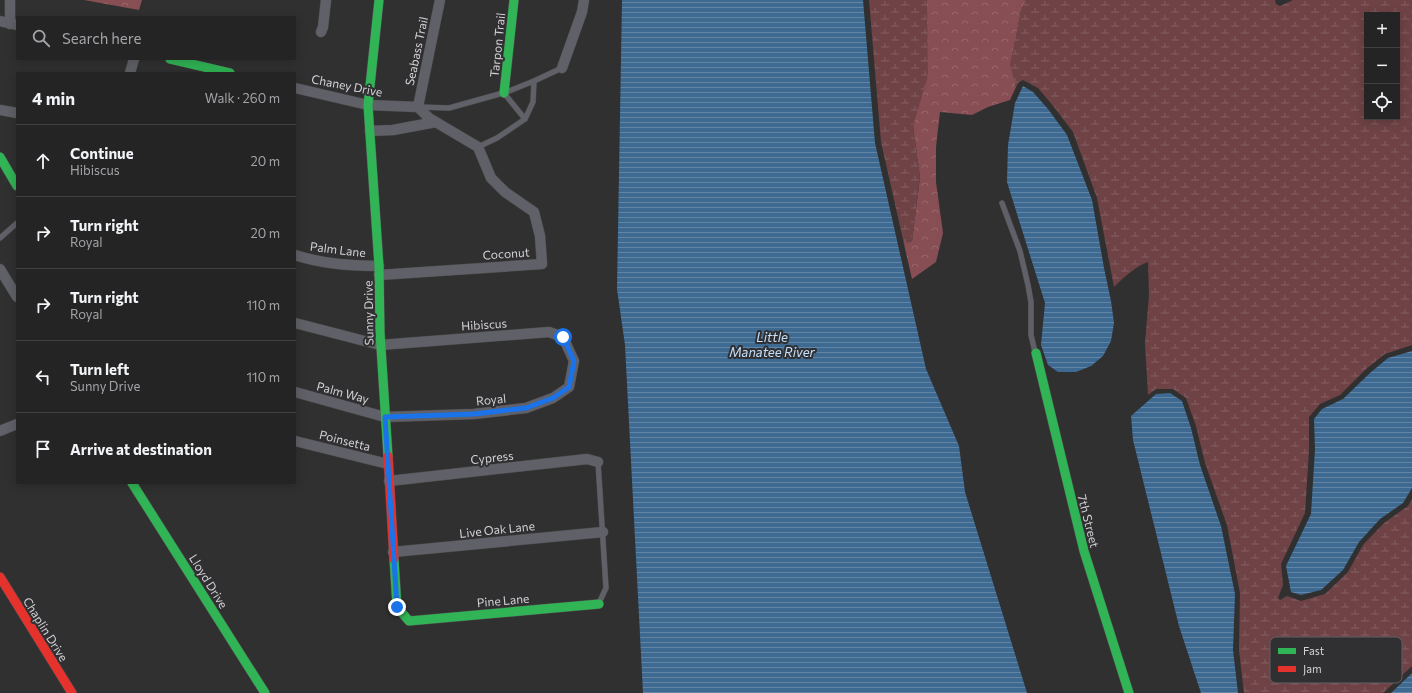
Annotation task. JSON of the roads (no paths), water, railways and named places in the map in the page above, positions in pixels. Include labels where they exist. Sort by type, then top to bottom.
[{"type":"street","points":[[0,21],[14,24],[10,0]]},
{"type":"street","points":[[321,32],[323,27],[326,0]]},
{"type":"street","name":"Sunny Drive","points":[[379,0],[368,105],[379,270],[380,345],[397,607],[409,621]]},
{"type":"street","name":"Seabass Trail","points":[[418,107],[440,0]]},
{"type":"street","name":"Tarpon Trail","points":[[504,93],[514,0]]},
{"type":"street","points":[[562,68],[582,12],[584,0]]},
{"type":"street","points":[[130,72],[134,60]]},
{"type":"street","points":[[174,60],[226,72]]},
{"type":"street","name":"Chaney Drive","points":[[296,88],[368,105],[418,107]]},
{"type":"street","points":[[418,107],[429,118],[478,147]]},
{"type":"street","points":[[0,110],[16,113]]},
{"type":"street","points":[[370,131],[393,130],[436,122]]},
{"type":"street","name":"Coconut","points":[[379,270],[542,264],[540,236],[534,212],[505,192],[491,178],[478,147]]},
{"type":"street","points":[[0,157],[16,184]]},
{"type":"street","name":"Palm Lane","points":[[296,255],[322,262],[379,270]]},
{"type":"street","points":[[0,269],[16,295]]},
{"type":"street","name":"Hibiscus","points":[[296,323],[380,345],[549,332],[563,337],[574,361]]},
{"type":"street","name":"7th Street","points":[[1036,352],[1084,550],[1129,693]]},
{"type":"street","name":"Royal","points":[[385,417],[474,414],[526,408],[553,398],[569,387],[574,361]]},
{"type":"street","name":"Palm Way","points":[[296,392],[385,417]]},
{"type":"street","points":[[0,431],[16,424]]},
{"type":"street","name":"Poinsetta","points":[[296,441],[388,464]]},
{"type":"street","name":"Cypress","points":[[389,481],[587,459],[598,462]]},
{"type":"street","name":"Lloyd Drive","points":[[133,484],[265,693]]},
{"type":"street","name":"Live Oak Lane","points":[[393,552],[603,532]]},
{"type":"street","name":"Chaplin Drive","points":[[0,577],[72,693]]},
{"type":"street","name":"Pine Lane","points":[[409,621],[599,604]]},
{"type":"lane","points":[[418,107],[449,108],[504,93],[562,68]]},
{"type":"lane","points":[[478,147],[498,138],[525,119],[533,102],[534,81]]},
{"type":"lane","points":[[504,93],[525,119]]},
{"type":"lane","points":[[1002,203],[1018,244],[1028,285],[1031,302],[1031,335],[1036,352]]},
{"type":"lane","points":[[0,238],[16,224]]},
{"type":"lane","points":[[598,462],[606,588],[599,604]]},
{"type":"water","name":"Little Manatee River","points":[[622,0],[863,0],[875,143],[926,369],[959,446],[965,492],[1027,693],[643,693],[625,345],[617,289]]},
{"type":"water","points":[[1023,86],[1033,92],[1048,109],[1067,135],[1092,200],[1111,301],[1114,323],[1111,341],[1103,356],[1091,366],[1076,372],[1058,372],[1048,365],[1041,345],[1045,303],[1007,182],[1008,145],[1015,103]]},
{"type":"water","points":[[1412,351],[1412,488],[1403,503],[1380,519],[1359,542],[1343,570],[1321,590],[1301,595],[1291,592],[1286,566],[1311,514],[1315,449],[1314,419],[1322,409],[1343,399],[1388,358]]},
{"type":"water","points":[[1170,393],[1182,401],[1191,428],[1200,465],[1221,526],[1235,594],[1233,650],[1238,693],[1201,693],[1179,626],[1133,440],[1131,416],[1156,394]]},
{"type":"water","points":[[1412,673],[1412,693],[1391,693],[1402,683]]}]
